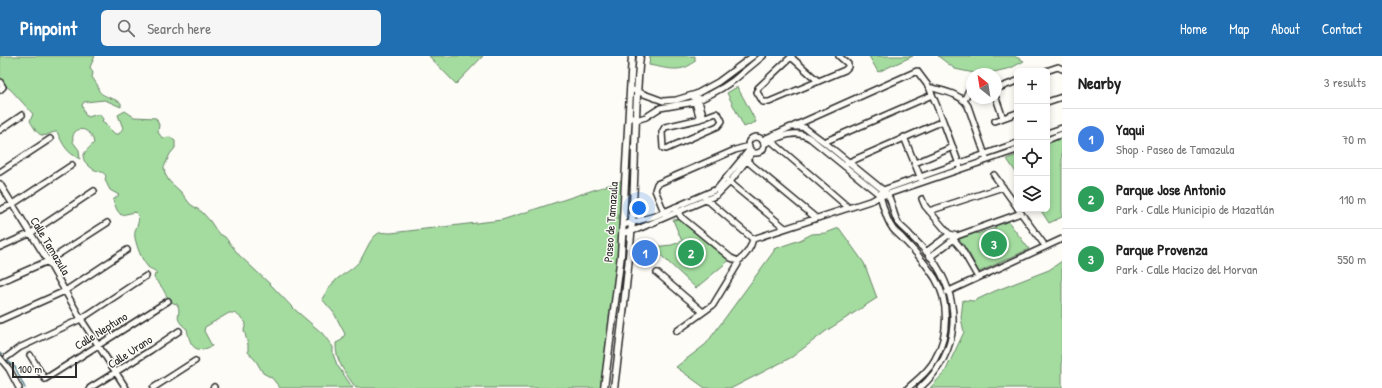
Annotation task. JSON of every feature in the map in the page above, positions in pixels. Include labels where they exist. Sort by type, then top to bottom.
[{"type":"main road","name":"Paseo de Tamazula","points":[[604,388],[623,226],[632,56]]},
{"type":"main road","name":"Paseo de Tamazula","points":[[614,388],[622,326],[632,223],[640,56]]},
{"type":"street","points":[[629,115],[636,120],[646,117],[660,108],[677,102],[718,82],[730,75],[753,56]]},
{"type":"street","points":[[630,89],[663,101],[697,101],[734,80],[763,56]]},
{"type":"street","points":[[818,81],[792,56],[758,88],[757,92],[763,102],[769,102],[847,69],[848,64],[839,56]]},
{"type":"street","points":[[1050,70],[1062,68]]},
{"type":"street","points":[[666,217],[655,190],[657,184],[735,150],[751,149],[761,151],[766,140],[791,127],[917,71],[929,88],[961,169]]},
{"type":"street","points":[[730,75],[730,79],[734,80]]},
{"type":"street","points":[[0,82],[3,88],[0,90]]},
{"type":"street","points":[[718,82],[721,84],[722,88]]},
{"type":"street","points":[[1002,87],[1014,82]]},
{"type":"street","points":[[929,88],[960,97],[964,100],[968,106],[987,160]]},
{"type":"street","points":[[694,94],[702,118]]},
{"type":"street","points":[[824,142],[932,95]]},
{"type":"street","points":[[964,100],[966,96]]},
{"type":"street","points":[[1050,101],[1062,97]]},
{"type":"street","points":[[660,100],[660,108]]},
{"type":"street","points":[[998,104],[1003,118]]},
{"type":"street","points":[[716,113],[722,121],[718,126],[666,149],[663,148],[661,136],[666,127],[702,118],[716,113]]},
{"type":"street","points":[[995,121],[1014,114]]},
{"type":"street","points":[[0,130],[22,115]]},
{"type":"street","points":[[843,166],[904,137],[943,121]]},
{"type":"street","points":[[791,127],[805,128],[889,194],[897,221],[926,252],[939,269],[948,291],[953,315],[951,341],[947,353],[932,378],[920,388]]},
{"type":"street","points":[[1050,132],[1062,128]]},
{"type":"street","points":[[766,140],[796,133],[804,134],[880,195],[892,229],[916,252],[934,278],[942,294],[946,312],[945,327],[940,348],[935,360],[925,373],[908,388]]},
{"type":"street","points":[[1050,139],[1062,134]]},
{"type":"street","points":[[728,180],[747,161],[751,149],[750,141],[753,138],[758,137],[766,140],[849,208]]},
{"type":"street","points":[[904,137],[922,180]]},
{"type":"street","points":[[0,172],[50,139]]},
{"type":"street","points":[[880,195],[889,194],[959,163],[1014,144]]},
{"type":"street","points":[[915,163],[953,147]]},
{"type":"street","points":[[623,226],[675,207],[717,195],[751,149]]},
{"type":"street","points":[[753,239],[876,199],[883,190],[961,169],[1014,151]]},
{"type":"street","points":[[747,161],[816,218]]},
{"type":"street","points":[[0,210],[13,204],[72,165]]},
{"type":"street","points":[[994,175],[1014,203]]},
{"type":"street","points":[[728,180],[785,228]]},
{"type":"street","name":"Calle Tamazula","points":[[0,184],[48,261],[81,319],[126,388]]},
{"type":"street","points":[[929,211],[1002,187]]},
{"type":"street","points":[[0,247],[31,233],[94,191]]},
{"type":"street","points":[[622,234],[677,213],[705,198]]},
{"type":"street","points":[[705,198],[753,239]]},
{"type":"street","points":[[922,199],[929,211],[950,234],[956,238],[976,274]]},
{"type":"street","points":[[675,207],[677,213],[725,253],[738,261]]},
{"type":"street","points":[[930,257],[956,238],[1014,212]]},
{"type":"street","points":[[1020,212],[1043,243]]},
{"type":"street","points":[[0,282],[48,261],[107,223]]},
{"type":"street","points":[[926,252],[950,234]]},
{"type":"street","points":[[905,241],[910,235]]},
{"type":"street","points":[[942,294],[1062,238]]},
{"type":"street","points":[[677,331],[714,303],[738,264],[738,261],[744,256],[752,244],[753,239]]},
{"type":"street","points":[[0,320],[65,291],[127,250]]},
{"type":"street","points":[[657,273],[703,312]]},
{"type":"street","points":[[7,357],[19,348],[81,319],[146,276]]},
{"type":"street","name":"Calle Neptuno","points":[[30,355],[45,378],[168,300]]},
{"type":"street","name":"Calle Urano","points":[[90,388],[179,331]]},
{"type":"street","points":[[0,358],[9,369],[19,388]]},
{"type":"street","points":[[153,388],[194,361]]},
{"type":"green space","points":[[0,56],[95,56],[90,67],[93,73],[92,77],[98,86],[98,90],[103,95],[121,103],[121,107],[105,100],[84,102],[82,105],[85,115],[88,117],[99,114],[103,119],[102,122],[115,134],[119,134],[123,128],[118,115],[125,111],[134,117],[156,118],[159,125],[158,132],[162,138],[170,137],[175,141],[175,148],[170,154],[164,167],[165,174],[169,181],[181,192],[190,204],[202,212],[218,233],[225,237],[239,255],[293,308],[322,333],[333,347],[333,354],[337,365],[353,388],[280,388],[272,378],[263,373],[256,361],[248,352],[248,345],[244,330],[246,323],[234,313],[229,313],[205,327],[204,331],[212,346],[206,349],[197,349],[194,347],[191,344],[187,329],[178,319],[179,311],[177,304],[171,302],[154,278],[155,274],[157,274],[156,272],[148,267],[140,253],[135,238],[135,230],[139,218],[138,215],[135,212],[121,215],[113,200],[119,195],[110,190],[105,180],[106,176],[104,173],[93,169],[84,161],[83,158],[85,153],[94,143],[92,137],[85,130],[81,129],[75,132],[73,142],[79,150],[80,159],[71,154],[57,132],[44,136],[41,135],[30,121],[33,114],[11,90],[0,81]]},
{"type":"green space","points":[[429,56],[483,56],[456,84]]},
{"type":"green space","points":[[650,56],[695,56],[695,61],[685,68],[674,69],[649,65]]},
{"type":"green space","points":[[869,56],[913,56],[878,72]]},
{"type":"green space","points":[[938,56],[1014,56],[1024,61],[1011,68],[1002,70],[1002,68],[966,68],[966,71],[955,69]]},
{"type":"green space","points":[[737,87],[756,122],[744,127],[727,93]]},
{"type":"green space","points":[[1062,138],[1062,217],[1049,223],[1042,212],[1050,212],[1050,142]]},
{"type":"green space","points":[[1014,156],[1014,170],[1007,159]]},
{"type":"green space","points":[[624,180],[621,235],[602,388],[356,388],[342,367],[337,356],[336,343],[342,340],[345,334],[334,313],[322,299],[337,279],[359,262],[374,237],[381,233],[502,220]]},
{"type":"green space","points":[[681,219],[732,258],[696,288],[652,247],[672,245],[682,241],[673,220]]},
{"type":"green space","points":[[1007,220],[1029,249],[979,272],[959,239],[976,232],[977,234],[996,228],[995,225]]},
{"type":"green space","points":[[839,228],[864,263],[877,298],[826,331],[792,357],[732,388],[705,388],[676,367],[706,344],[774,249],[812,234],[826,233]]},
{"type":"green space","points":[[1062,261],[1062,388],[930,388],[945,372],[964,332],[961,318],[963,300],[974,301],[995,291],[1049,270]]},
{"type":"waterway","points":[[0,353],[15,367],[25,388]]},
{"type":"place","name":"Parque Provenza","points":[[994,244]]},
{"type":"place","name":"Yaqui","points":[[645,253]]},
{"type":"place","name":"Parque Jose Antonio","points":[[691,253]]}]
